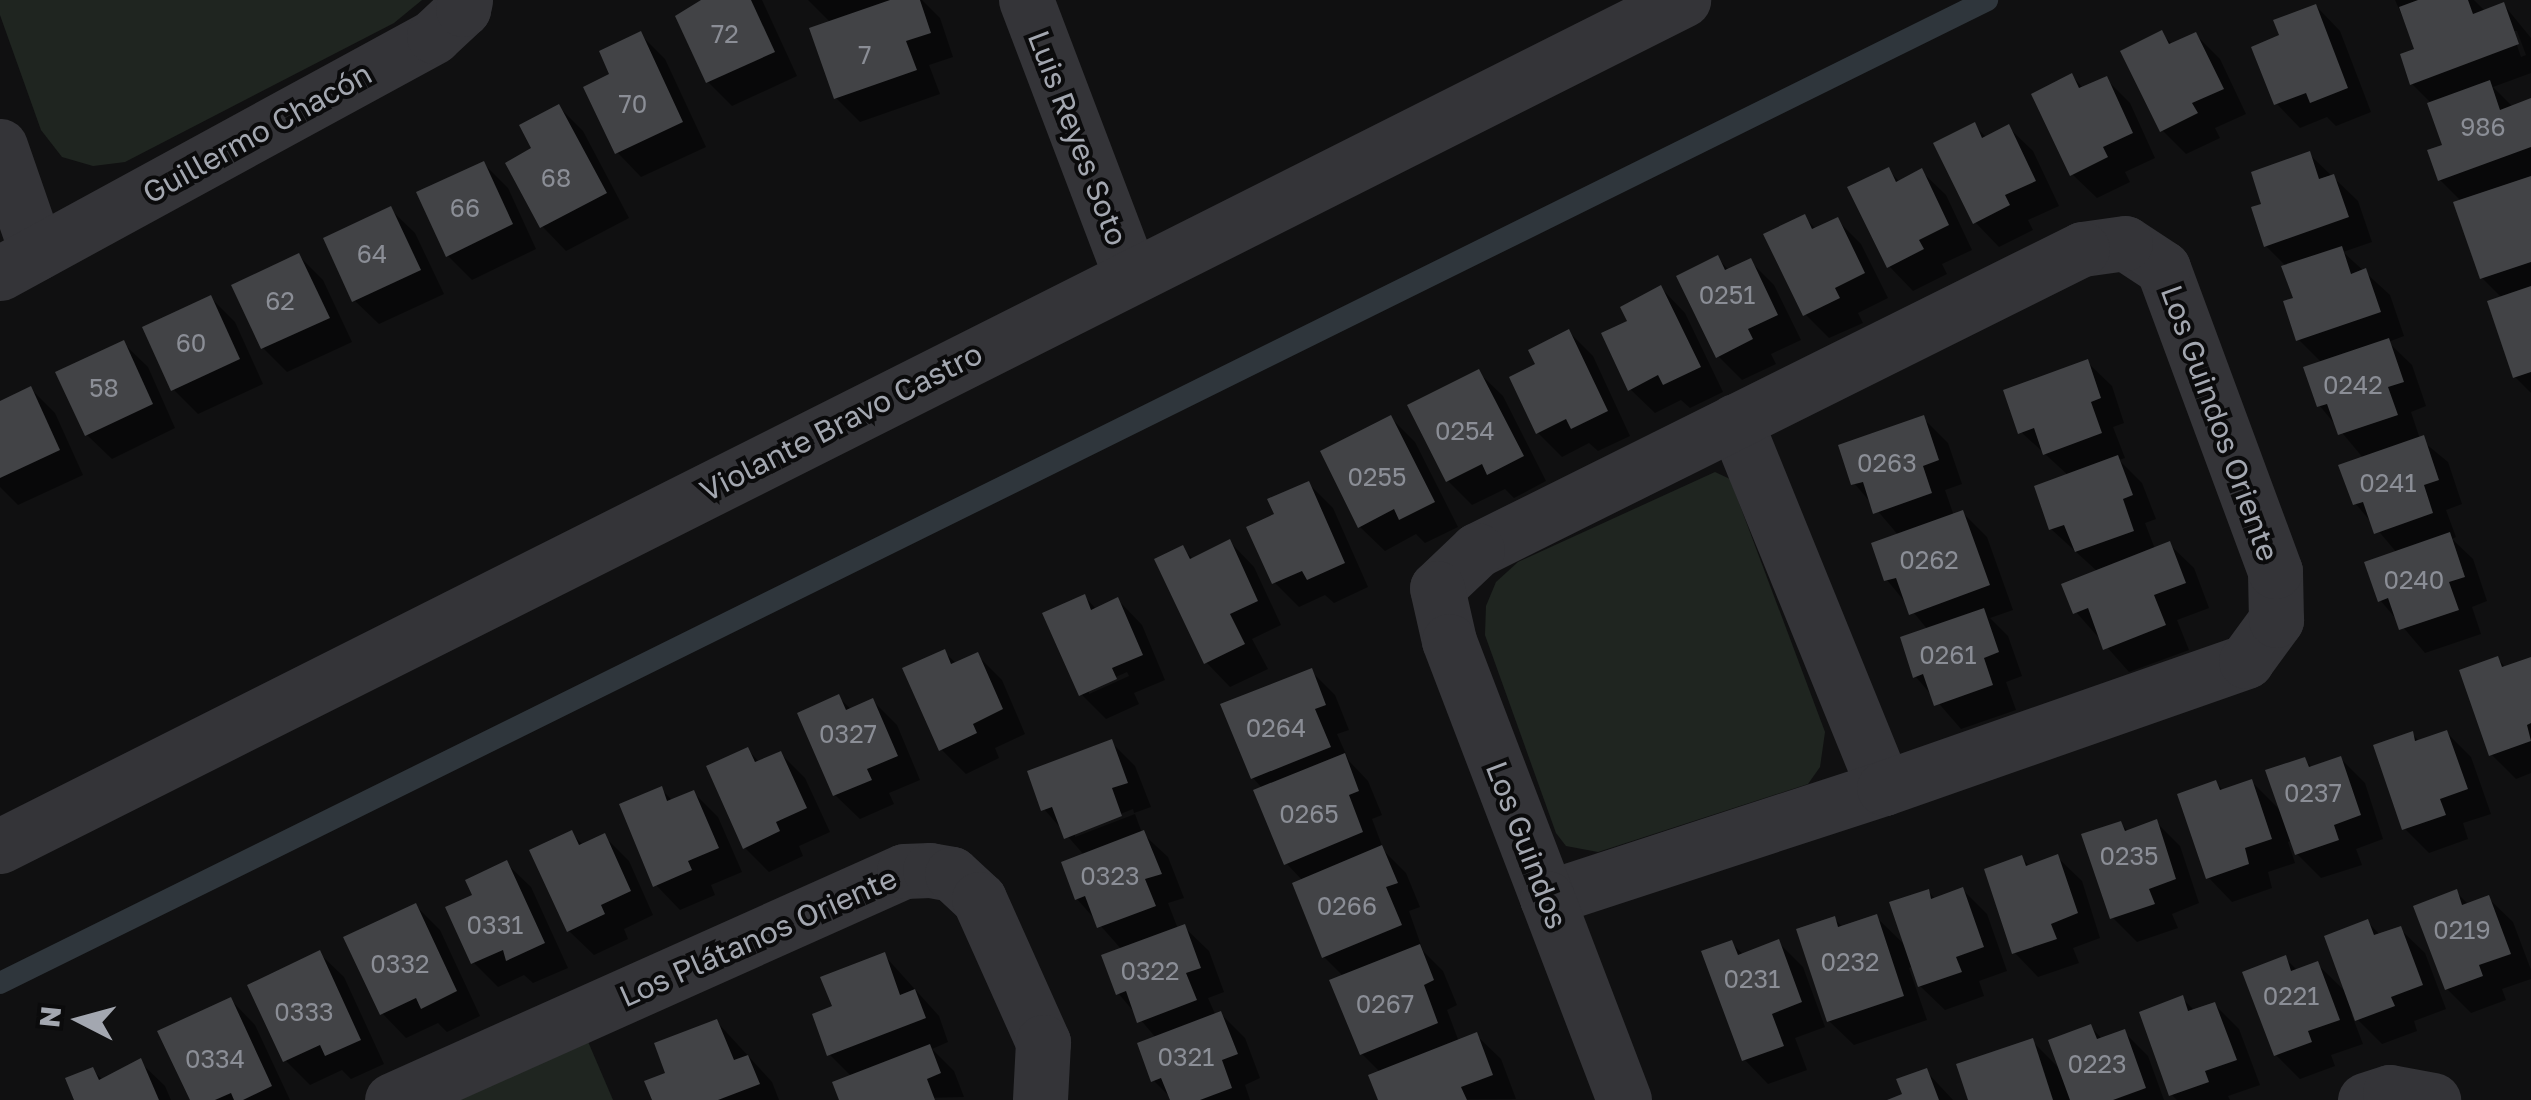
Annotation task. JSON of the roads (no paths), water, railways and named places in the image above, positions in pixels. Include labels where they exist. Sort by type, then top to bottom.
[{"type":"street","name":"Guillermo Chacón","points":[[0,146],[18,263],[434,36],[463,9],[465,0]]},
{"type":"street","name":"Luis Reyes Soto","points":[[1026,0],[1131,276]]},
{"type":"street","name":"Violante Bravo Castro","points":[[0,846],[1683,0]]},
{"type":"street","name":"Los Guindos Oriente","points":[[1437,588],[1477,550],[2082,248],[2125,243],[2163,268],[2275,571],[2276,620],[2246,660],[1884,788],[1546,898]]},
{"type":"street","points":[[1735,421],[1884,788]]},
{"type":"street","name":"Los Guindos","points":[[1437,588],[1449,641],[1624,1100]]},
{"type":"street","name":"Los Plátanos Oriente","points":[[392,1100],[904,871],[930,870],[952,874],[979,900],[1043,1042],[1040,1100]]},
{"type":"street","points":[[2364,1100],[2390,1092],[2434,1100]]},
{"type":"waterway","points":[[0,983],[1987,0]]}]
